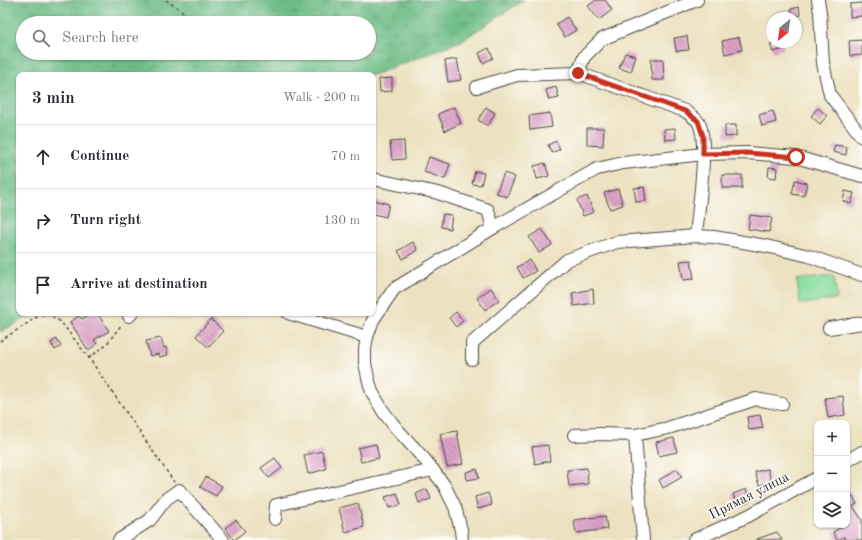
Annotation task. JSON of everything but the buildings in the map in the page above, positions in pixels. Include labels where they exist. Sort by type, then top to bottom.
[{"type":"street","points":[[578,73],[584,57],[602,39],[697,0]]},
{"type":"street","points":[[818,0],[823,63],[830,95],[862,137]]},
{"type":"street","points":[[478,87],[517,75],[578,73],[685,111],[698,121],[703,136],[703,154],[696,236]]},
{"type":"street","points":[[376,316],[394,289],[493,228],[597,169],[623,163],[703,154],[747,153],[796,157],[862,176]]},
{"type":"street","points":[[376,180],[438,193],[488,210],[493,228]]},
{"type":"street","points":[[472,359],[472,343],[567,260],[617,242],[696,236],[714,237],[802,254],[862,275]]},
{"type":"street","points":[[298,316],[367,337]]},
{"type":"street","points":[[376,316],[367,337],[365,349],[365,363],[372,392],[396,428],[433,470],[444,485],[455,507],[462,530],[462,540]]},
{"type":"street","points":[[829,328],[862,323]]},
{"type":"street","points":[[574,435],[635,435],[668,428],[756,399],[782,404]]},
{"type":"street","points":[[635,435],[643,540]]},
{"type":"street","points":[[850,460],[861,456]]},
{"type":"street","points":[[275,519],[276,505],[433,470]]},
{"type":"street","name":"Прямая улица","points":[[694,540],[748,516],[814,480]]},
{"type":"street","points":[[119,540],[150,520],[166,499],[179,490],[223,540]]},
{"type":"path","points":[[166,0],[190,16]]},
{"type":"path","points":[[0,341],[37,317],[41,316]]},
{"type":"path","points":[[53,316],[61,322],[89,358],[179,490]]},
{"type":"path","points":[[89,358],[106,345],[129,316]]},
{"type":"green space","points":[[0,0],[524,0],[461,41],[376,74],[376,72],[16,72],[16,316],[29,316],[0,332]]},
{"type":"green space","points":[[834,276],[837,299],[800,304],[797,280]]},
{"type":"route","points":[[578,73],[685,111],[698,121],[703,136],[703,154],[747,153],[796,157]]}]
